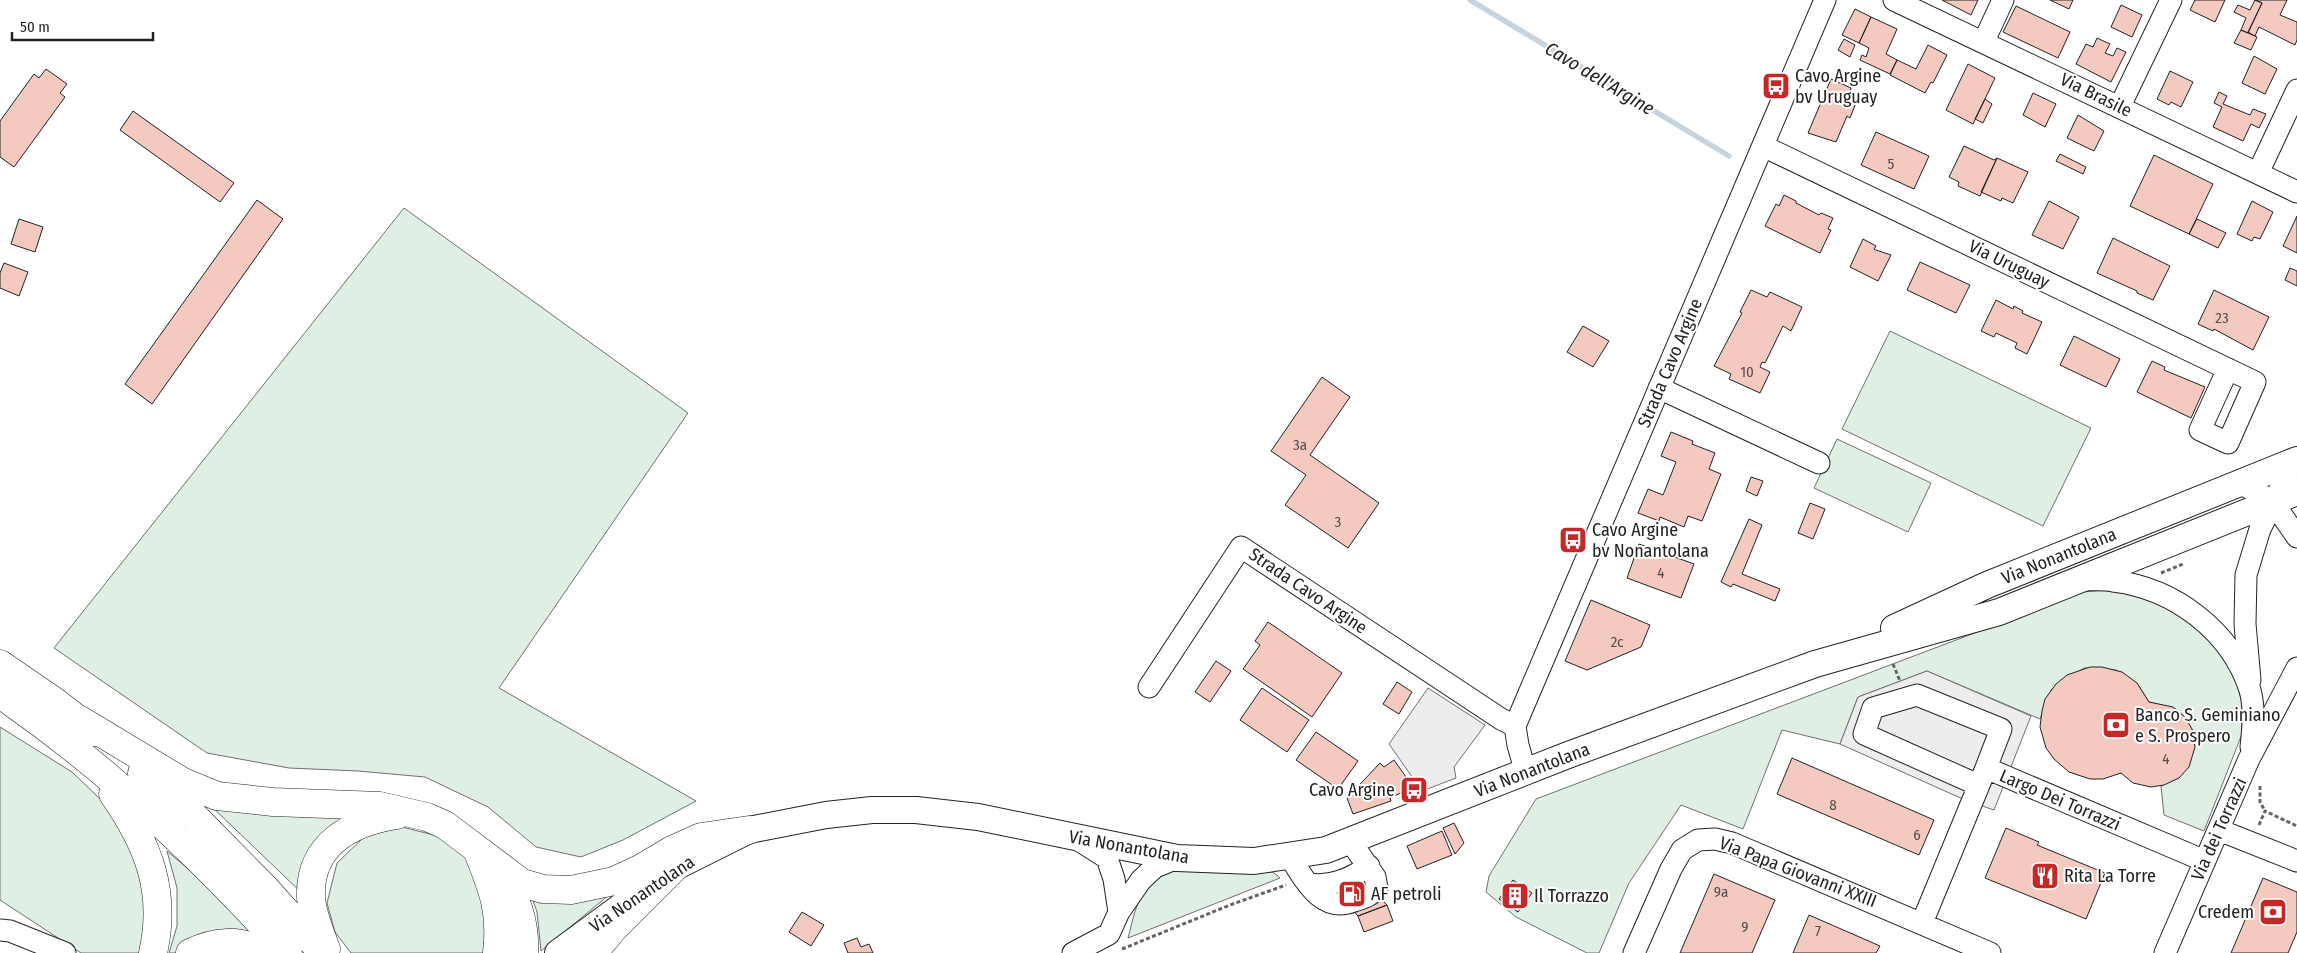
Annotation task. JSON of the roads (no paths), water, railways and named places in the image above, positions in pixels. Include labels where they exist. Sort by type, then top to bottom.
[{"type":"highway","points":[[0,664],[80,720],[183,782],[218,796],[273,802],[380,806],[406,814],[427,817],[445,826],[477,848],[502,870],[522,883],[543,889],[571,890],[614,881],[701,837],[748,830]]},
{"type":"highway","points":[[0,694],[46,725],[182,842],[248,908],[288,953]]},
{"type":"highway","points":[[80,720],[194,816],[265,888],[325,953]]},
{"type":"highway","points":[[91,764],[127,814],[153,871],[158,899],[158,931],[153,953]]},
{"type":"highway","points":[[325,953],[311,897],[312,879],[322,854],[337,836],[354,827],[381,817],[406,814]]},
{"type":"highway","points":[[477,848],[497,904],[500,928],[497,953]]},
{"type":"highway","points":[[593,953],[614,928],[675,867]]},
{"type":"highway","points":[[502,870],[517,901],[523,923],[524,953]]},
{"type":"highway","points":[[190,953],[204,946],[230,942],[251,945],[263,953]]},
{"type":"main road","name":"Via Nonantolana","points":[[1825,661],[1987,585],[2296,460]]},
{"type":"main road","name":"Via Nonantolana","points":[[558,953],[675,867],[748,830],[826,814],[872,810],[916,810],[978,817],[1177,858],[1254,861],[1326,850],[1351,842],[1526,772],[1825,661],[1999,612],[2297,492]]},
{"type":"street","name":"Strada Cavo Argine","points":[[1149,687],[1241,547],[1501,719],[1515,726],[1825,0]]},
{"type":"street","name":"Via Brasile","points":[[1894,0],[1984,41],[2297,192]]},
{"type":"street","points":[[1984,41],[2003,0]]},
{"type":"street","points":[[2120,106],[2171,0]]},
{"type":"street","points":[[2258,173],[2297,90]]},
{"type":"street","name":"Via Uruguay","points":[[1763,146],[2228,369],[2255,382],[2228,443],[2200,430],[2228,369]]},
{"type":"street","points":[[1659,388],[1819,463]]},
{"type":"street","name":"Via dei Torrazzi","points":[[2249,759],[2254,725],[2245,624],[2246,575],[2260,529],[2272,502],[2296,460]]},
{"type":"street","points":[[2240,483],[2272,502],[2297,537]]},
{"type":"street","name":"Via dei Torrazzi","points":[[2078,580],[2113,581],[2146,589],[2167,597],[2204,620],[2238,662],[2250,691]]},
{"type":"street","name":"Via dei Torrazzi","points":[[2165,953],[2249,759],[2297,668]]},
{"type":"street","points":[[1917,695],[2001,729],[1982,777],[1864,734],[1873,708],[1917,695]]},
{"type":"street","points":[[1515,726],[1518,745],[1526,772]]},
{"type":"street","name":"Largo Dei Torrazzi","points":[[1922,922],[1982,777],[2205,861]]},
{"type":"street","points":[[2218,830],[2297,862]]},
{"type":"street","points":[[1076,838],[1107,858],[1114,879],[1118,912]]},
{"type":"street","name":"Via Papa Giovanni XXIII","points":[[1634,953],[1671,869],[1682,850],[1698,840],[1715,839],[1732,843],[1922,922],[1990,953]]},
{"type":"street","points":[[1290,857],[1317,896],[1325,901],[1345,905],[1372,894],[1377,888],[1376,877],[1351,842]]},
{"type":"street","points":[[1073,953],[1109,934],[1118,912],[1141,880],[1155,867],[1177,858]]},
{"type":"street","points":[[0,930],[10,931],[65,953]]},
{"type":"waterway","name":"Cavo dell'Argine","points":[[1470,0],[1729,156]]},
{"type":"place","name":"Cavo Argine bv Uruguay","points":[[1776,86]]},
{"type":"place","name":"Cavo Argine bv Nonantolana","points":[[1573,540]]},
{"type":"place","name":"Banco S. Geminiano e S. Prospero","points":[[2116,725]]},
{"type":"place","name":"Cavo Argine","points":[[1414,790]]},
{"type":"place","name":"Rita La Torre","points":[[2045,876]]},
{"type":"place","name":"AF petroli","points":[[1352,894]]},
{"type":"place","name":"Il Torrazzo","points":[[1515,896]]},
{"type":"place","name":"Credem","points":[[2273,912]]}]
